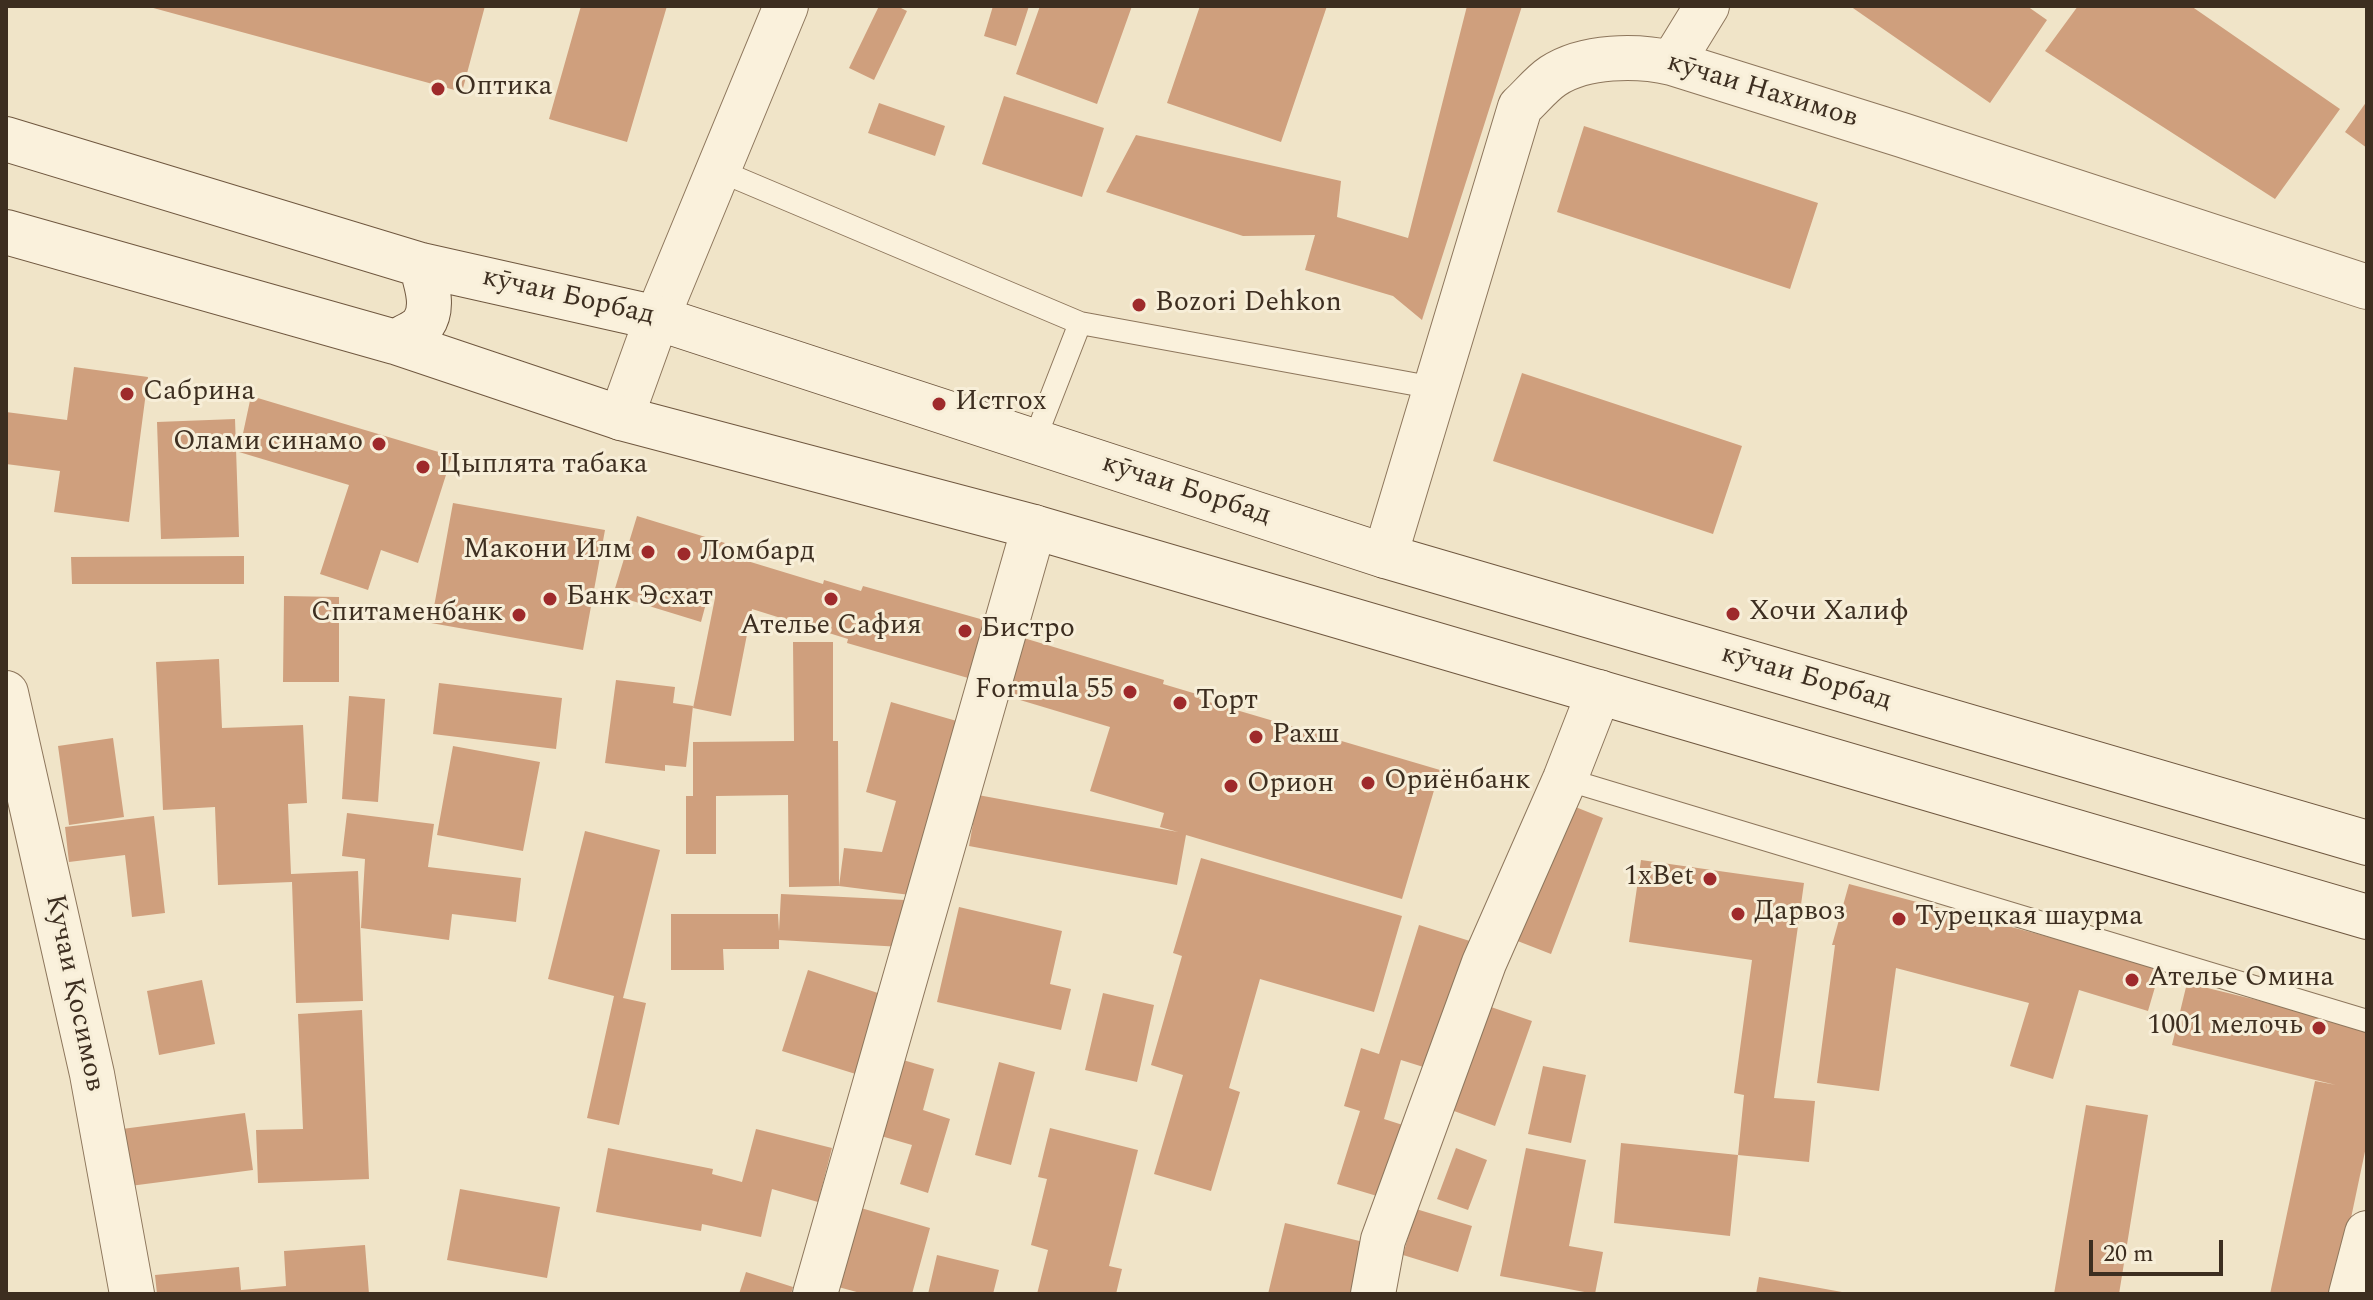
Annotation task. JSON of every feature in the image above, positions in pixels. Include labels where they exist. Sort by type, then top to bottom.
[{"type":"main road","points":[[621,418],[657,318],[786,6]]},
{"type":"main road","points":[[1672,63],[1707,6]]},
{"type":"main road","name":"кӯчаи Нахимов","points":[[1385,556],[1520,107],[1553,75],[1595,60],[1649,58],[1672,63],[2367,287]]},
{"type":"main road","name":"кӯчаи Борбад","points":[[6,139],[421,265],[657,318],[1385,556],[2367,843]]},
{"type":"main road","points":[[8,234],[395,342],[621,418],[1034,527],[2367,917]]},
{"type":"main road","points":[[395,342],[423,326],[429,310],[421,265]]},
{"type":"main road","points":[[815,1294],[1034,527]]},
{"type":"main road","points":[[1373,1294],[1383,1240],[1484,963],[1565,779],[1599,692]]},
{"type":"main road","name":"Кучаи Қосимов","points":[[6,693],[92,1074],[132,1294]]},
{"type":"main road","points":[[2351,1294],[2367,1233]]},
{"type":"lane","points":[[720,171],[1080,323],[1435,388]]},
{"type":"lane","points":[[1034,441],[1080,323]]},
{"type":"lane","points":[[1565,779],[2367,1021]]},
{"type":"building","points":[[146,6],[485,6],[462,92]]},
{"type":"building","points":[[581,6],[667,6],[627,142],[549,119]]},
{"type":"building","points":[[879,6],[897,6],[907,11],[874,80],[849,68]]},
{"type":"building","points":[[993,6],[1029,6],[1016,46],[984,36]]},
{"type":"building","points":[[1040,6],[1132,6],[1097,104],[1016,74]]},
{"type":"building","points":[[1200,6],[1327,6],[1281,142],[1167,103]]},
{"type":"building","points":[[1467,6],[1522,6],[1422,320],[1393,296],[1305,270],[1315,235],[1243,236],[1106,192],[1136,135],[1341,181],[1337,217],[1408,238]]},
{"type":"building","points":[[1850,6],[2027,6],[2047,20],[1990,103]]},
{"type":"building","points":[[2078,6],[2191,6],[2340,109],[2275,199],[2045,51]]},
{"type":"building","points":[[1004,96],[1104,128],[1082,197],[982,164]]},
{"type":"building","points":[[2367,101],[2367,148],[2345,132]]},
{"type":"building","points":[[879,103],[945,126],[935,156],[868,133]]},
{"type":"building","points":[[1584,126],[1818,203],[1790,289],[1557,212]]},
{"type":"building","points":[[74,367],[148,377],[129,522],[54,512],[60,471],[6,464],[6,412],[67,420]]},
{"type":"building","points":[[1522,373],[1742,446],[1713,534],[1493,461]]},
{"type":"building","points":[[251,396],[452,456],[418,563],[381,550],[368,590],[320,574],[349,485],[239,452]]},
{"type":"building","points":[[235,419],[239,537],[161,539],[157,422]]},
{"type":"building","points":[[453,503],[605,530],[583,650],[431,623]]},
{"type":"building","points":[[637,516],[725,543],[721,553],[823,584],[824,580],[861,591],[863,586],[991,622],[975,680],[847,643],[848,639],[752,609],[731,716],[693,708],[715,598],[708,596],[701,622],[613,595]]},
{"type":"building","points":[[244,556],[244,584],[72,584],[71,557]]},
{"type":"building","points":[[284,596],[339,597],[339,682],[283,682]]},
{"type":"building","points":[[1017,636],[1164,680],[1163,684],[1200,695],[1199,699],[1440,770],[1402,899],[1186,835],[1177,885],[969,846],[978,795],[1178,832],[1160,827],[1164,813],[1090,791],[1110,727],[1000,694]]},
{"type":"building","points":[[793,642],[833,642],[833,741],[838,741],[839,886],[789,887],[788,795],[716,796],[716,854],[686,854],[686,796],[693,796],[693,742],[794,741]]},
{"type":"building","points":[[219,659],[222,728],[303,725],[307,803],[288,804],[291,874],[358,871],[363,1001],[296,1003],[292,882],[218,885],[215,807],[163,810],[156,662]]},
{"type":"building","points":[[616,680],[675,687],[673,703],[693,706],[686,767],[665,765],[665,771],[605,763]]},
{"type":"building","points":[[439,683],[562,698],[556,749],[433,734]]},
{"type":"building","points":[[349,696],[385,699],[378,802],[342,799]]},
{"type":"building","points":[[891,702],[967,724],[918,896],[839,886],[844,848],[882,852],[896,801],[866,792]]},
{"type":"building","points":[[113,738],[124,817],[69,825],[58,746]]},
{"type":"building","points":[[453,746],[540,762],[523,851],[437,835]]},
{"type":"building","points":[[1568,804],[1603,818],[1551,954],[1515,940]]},
{"type":"building","points":[[347,813],[434,824],[428,867],[521,878],[516,922],[452,914],[449,940],[361,928],[365,859],[342,856]]},
{"type":"building","points":[[154,816],[165,913],[132,917],[125,855],[69,862],[65,827]]},
{"type":"building","points":[[585,831],[660,850],[623,998],[646,1003],[619,1125],[587,1118],[614,996],[548,979]]},
{"type":"building","points":[[1201,858],[1402,916],[1374,1012],[1260,979],[1229,1088],[1240,1092],[1211,1191],[1154,1174],[1183,1075],[1151,1065],[1182,956],[1173,953]]},
{"type":"building","points":[[1641,860],[1804,883],[1774,1098],[1815,1101],[1809,1162],[1738,1155],[1744,1095],[1734,1093],[1752,960],[1629,942]]},
{"type":"building","points":[[1849,884],[2160,970],[2148,1011],[2079,990],[2053,1079],[2010,1066],[2029,1003],[1896,968],[1879,1091],[1817,1083],[1835,945],[1832,945]]},
{"type":"building","points":[[781,894],[905,900],[902,947],[779,940],[779,949],[723,949],[724,970],[671,970],[671,914],[778,914],[779,931]]},
{"type":"building","points":[[959,907],[1062,931],[1050,984],[1071,989],[1061,1030],[937,1002]]},
{"type":"building","points":[[1419,925],[1473,942],[1433,1070],[1401,1060],[1384,1119],[1409,1127],[1387,1199],[1337,1184],[1360,1111],[1344,1106],[1361,1048],[1379,1054]]},
{"type":"building","points":[[808,970],[887,996],[862,1076],[782,1051]]},
{"type":"building","points":[[202,980],[215,1044],[159,1055],[147,991]]},
{"type":"building","points":[[2187,983],[2367,1027],[2367,1142],[2335,1294],[2270,1294],[2315,1081],[2336,1085],[2172,1045]]},
{"type":"building","points":[[1103,993],[1154,1005],[1137,1082],[1085,1070]]},
{"type":"building","points":[[1491,1007],[1532,1021],[1495,1126],[1454,1111]]},
{"type":"building","points":[[362,1010],[369,1179],[258,1183],[256,1130],[303,1129],[298,1014]]},
{"type":"building","points":[[903,1060],[934,1069],[923,1110],[950,1119],[928,1193],[900,1184],[912,1145],[881,1136]]},
{"type":"building","points":[[999,1062],[1035,1072],[1011,1165],[975,1155]]},
{"type":"building","points":[[1543,1066],[1586,1075],[1571,1143],[1528,1134]]},
{"type":"building","points":[[2086,1105],[2148,1115],[2119,1294],[2054,1294]]},
{"type":"building","points":[[245,1113],[253,1170],[130,1186],[122,1129]]},
{"type":"building","points":[[1050,1128],[1138,1150],[1109,1266],[1122,1269],[1116,1294],[1037,1294],[1048,1250],[1031,1245],[1047,1179],[1038,1177]]},
{"type":"building","points":[[756,1129],[832,1148],[818,1202],[772,1189],[761,1237],[702,1224],[701,1231],[596,1212],[608,1148],[713,1169],[712,1174],[742,1182]]},
{"type":"building","points":[[1621,1143],[1738,1155],[1730,1236],[1614,1223]]},
{"type":"building","points":[[1456,1148],[1487,1160],[1468,1210],[1437,1199]]},
{"type":"building","points":[[1526,1148],[1586,1160],[1569,1246],[1603,1252],[1595,1294],[1500,1276]]},
{"type":"building","points":[[460,1189],[560,1207],[547,1278],[447,1260]]},
{"type":"building","points":[[854,1206],[930,1228],[912,1294],[864,1294],[831,1285]]},
{"type":"building","points":[[1416,1209],[1472,1226],[1458,1272],[1403,1255]]},
{"type":"building","points":[[1285,1223],[1372,1244],[1360,1294],[1268,1294]]},
{"type":"building","points":[[365,1245],[369,1294],[157,1294],[155,1275],[239,1267],[241,1290],[286,1286],[284,1251]]},
{"type":"building","points":[[937,1255],[999,1270],[993,1294],[928,1294]]},
{"type":"building","points":[[746,1272],[793,1287],[791,1294],[739,1294]]},
{"type":"building","points":[[1759,1277],[1842,1292],[1842,1294],[1756,1294]]},
{"type":"place","name":"Оптика","points":[[438,89]]},
{"type":"place","name":"Bozori Dehkon","points":[[1139,305]]},
{"type":"place","name":"Сабрина","points":[[127,394]]},
{"type":"place","name":"Истгох","points":[[939,404]]},
{"type":"place","name":"Олами синамо","points":[[379,444]]},
{"type":"place","name":"Цыплята табака","points":[[423,467]]},
{"type":"place","name":"Макони Илм","points":[[648,552]]},
{"type":"place","name":"Ломбард","points":[[684,554]]},
{"type":"place","name":"Банк Эсхат","points":[[550,599]]},
{"type":"place","name":"Ателье Сафия","points":[[831,599]]},
{"type":"place","name":"Хочи Халиф","points":[[1733,614]]},
{"type":"place","name":"Спитаменбанк","points":[[519,615]]},
{"type":"place","name":"Бистро","points":[[965,631]]},
{"type":"place","name":"Formula 55","points":[[1130,692]]},
{"type":"place","name":"Торт","points":[[1180,703]]},
{"type":"place","name":"Рахш","points":[[1256,737]]},
{"type":"place","name":"Ориёнбанк","points":[[1368,783]]},
{"type":"place","name":"Орион","points":[[1231,786]]},
{"type":"place","name":"1xBet","points":[[1710,879]]},
{"type":"place","name":"Дарвоз","points":[[1738,914]]},
{"type":"place","name":"Турецкая шаурма","points":[[1899,919]]},
{"type":"place","name":"Ателье Омина","points":[[2132,980]]},
{"type":"place","name":"1001 мелочь","points":[[2319,1028]]}]
